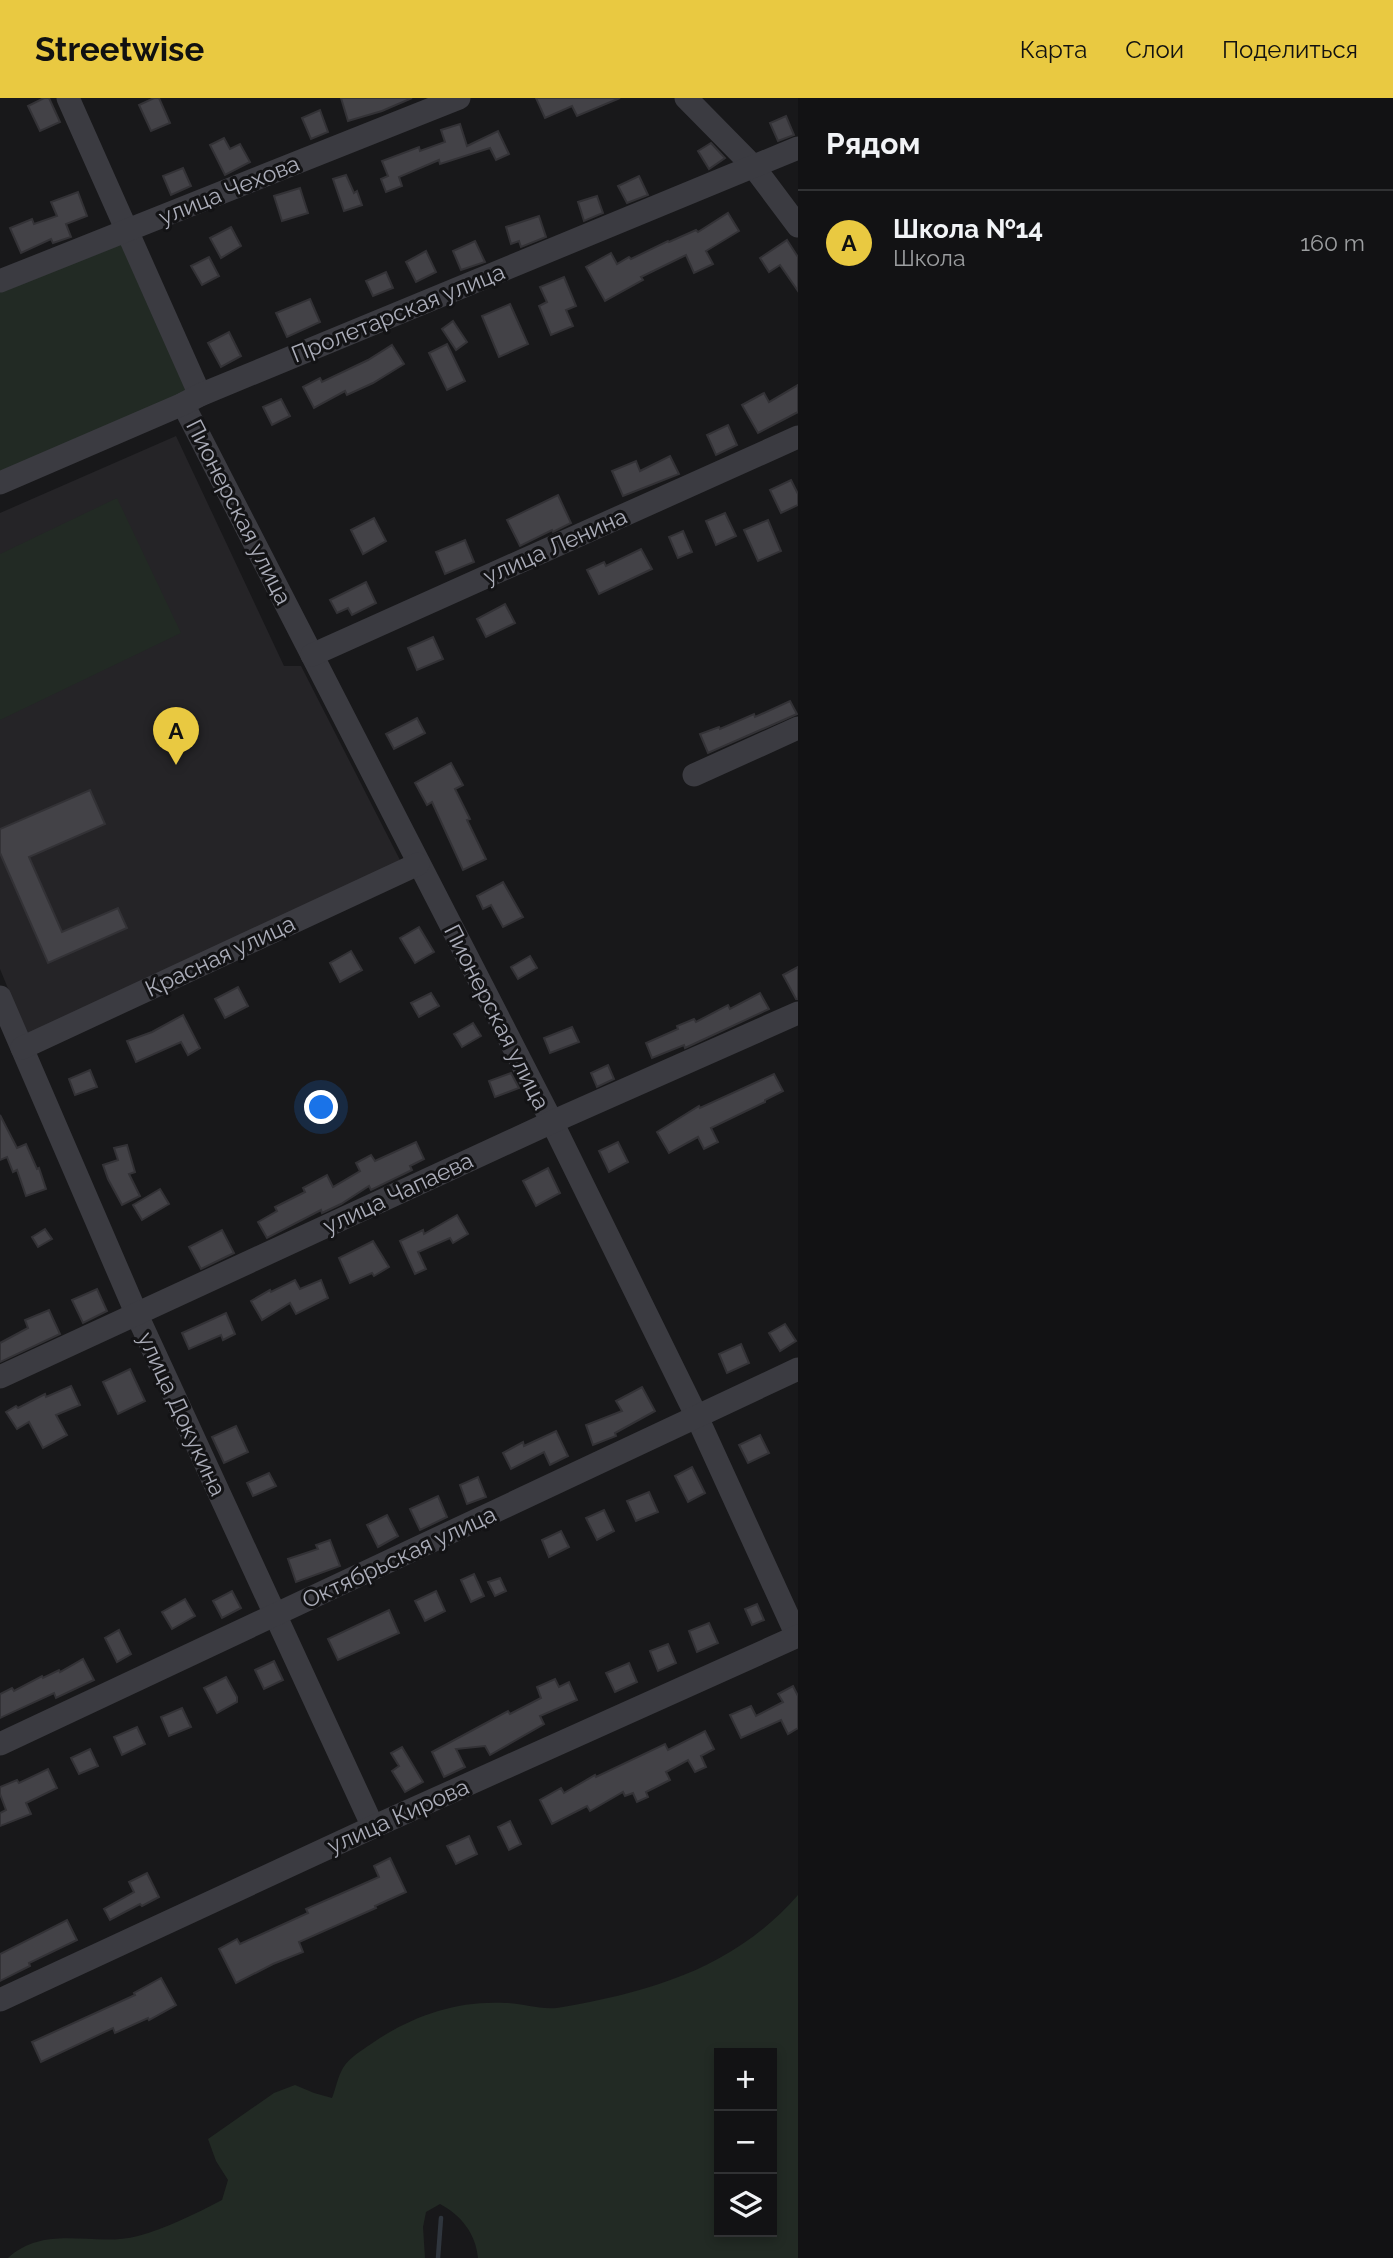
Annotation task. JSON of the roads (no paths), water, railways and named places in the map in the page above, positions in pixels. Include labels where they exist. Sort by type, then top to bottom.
[{"type":"street","name":"Пионерская улица","points":[[68,98],[127,231],[192,400],[312,655],[552,1122],[697,1417],[798,1636]]},
{"type":"street","name":"улица Чехова","points":[[0,281],[458,98]]},
{"type":"street","points":[[686,98],[753,166],[798,226]]},
{"type":"street","name":"Пролетарская улица","points":[[0,483],[192,400],[798,148]]},
{"type":"street","name":"улица Ленина","points":[[312,655],[798,438]]},
{"type":"street","points":[[694,775],[798,728]]},
{"type":"street","name":"Красная улица","points":[[22,1048],[418,864]]},
{"type":"street","name":"улица Докукина","points":[[0,997],[137,1315],[373,1827]]},
{"type":"street","name":"улица Чапаева","points":[[0,1377],[552,1122],[798,1013]]},
{"type":"street","name":"Октябрьская улица","points":[[0,1745],[798,1369]]},
{"type":"street","name":"улица Кирова","points":[[0,2000],[373,1827],[798,1636]]},
{"type":"waterway","points":[[438,2258],[441,2218]]},
{"type":"place","name":"Школа №14","points":[[176,765]]}]
